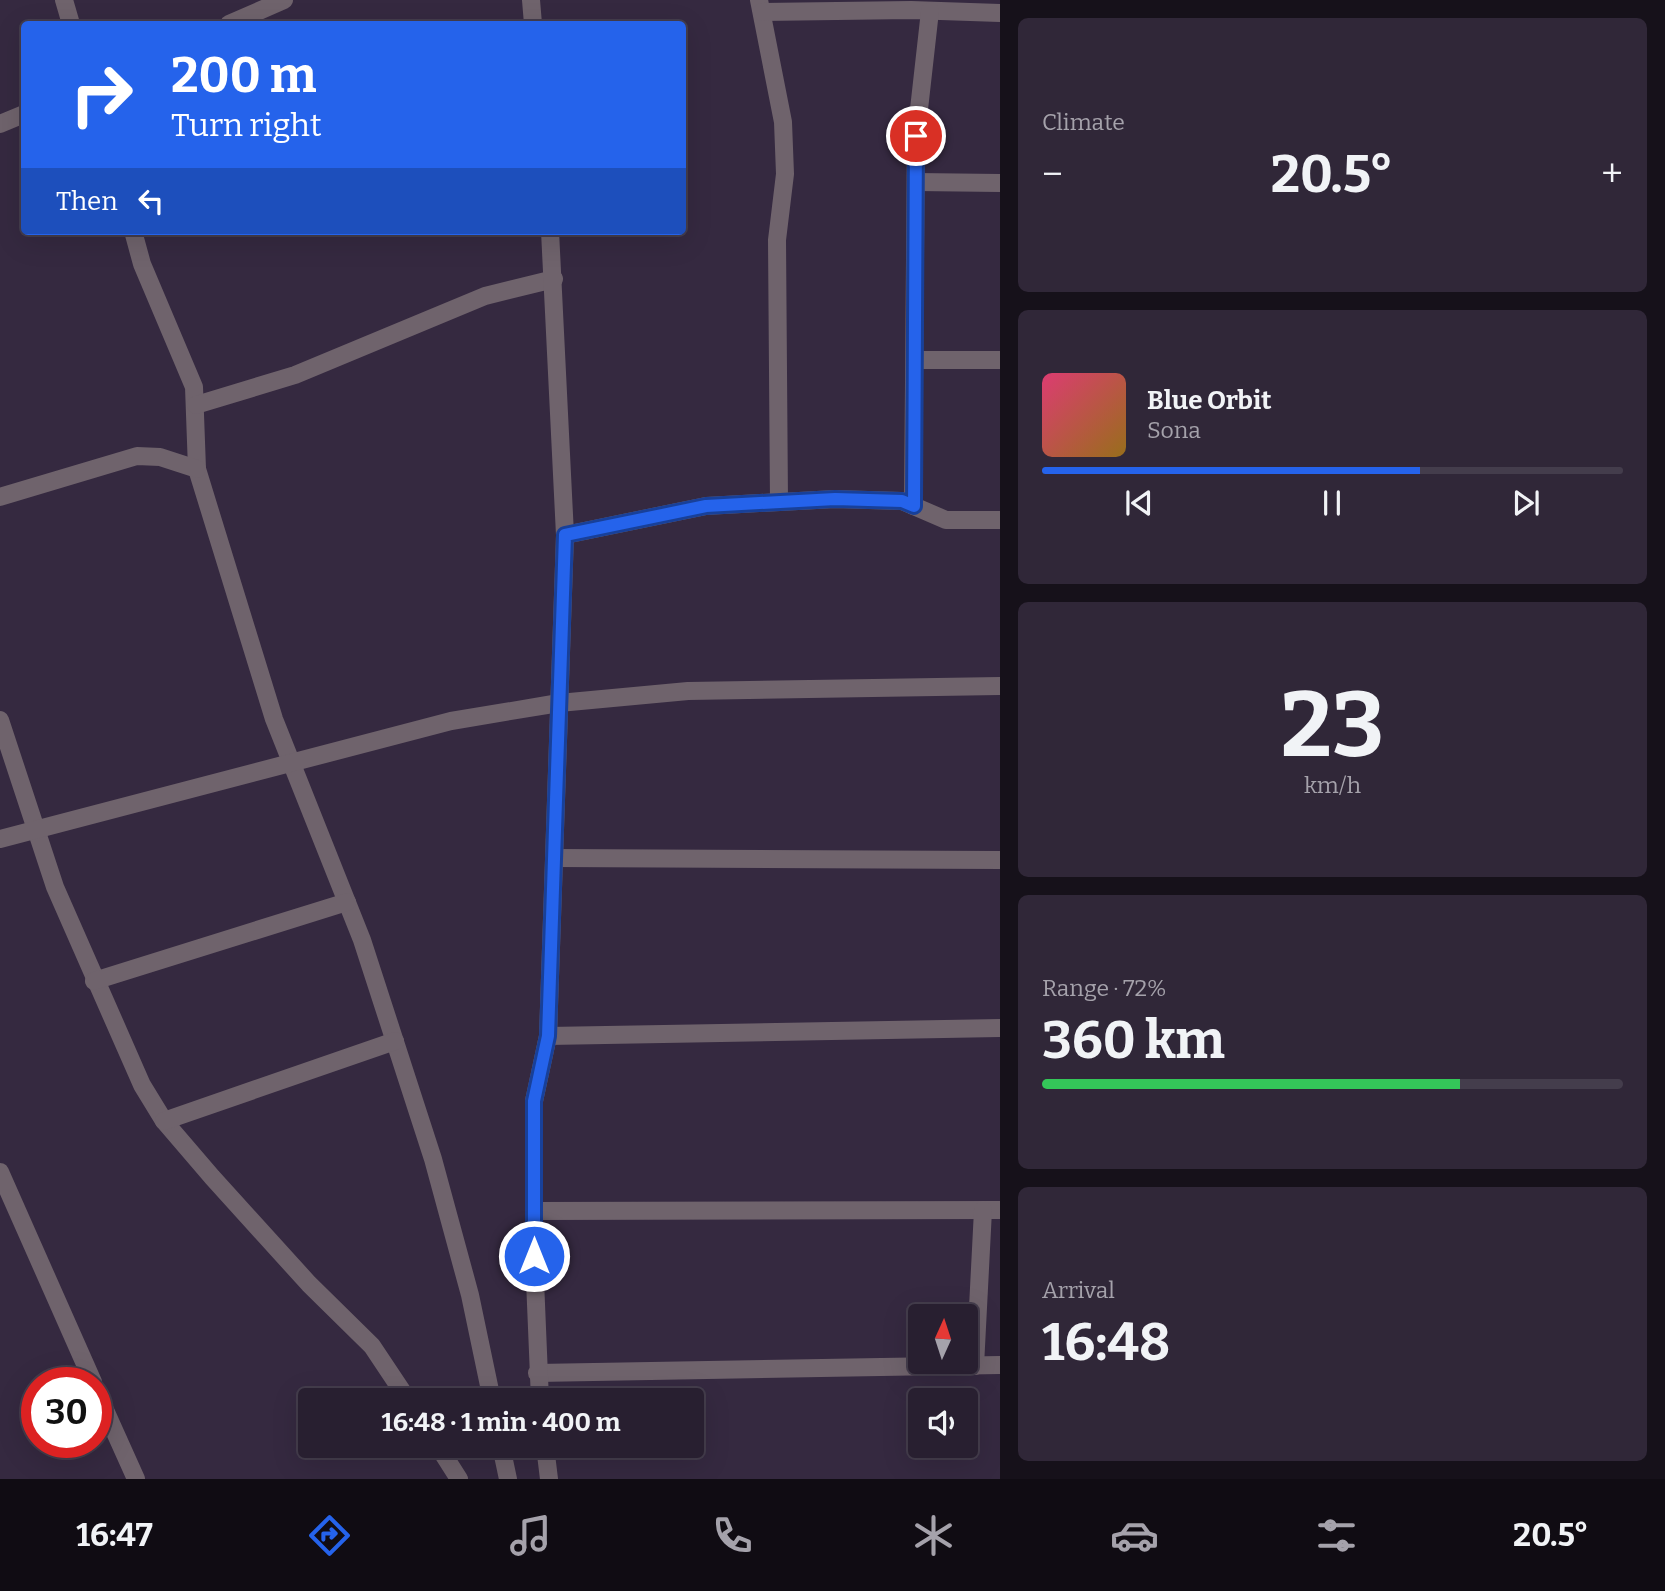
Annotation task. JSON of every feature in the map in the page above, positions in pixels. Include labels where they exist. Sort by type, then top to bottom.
[{"type":"street","points":[[64,0],[70,21]]},
{"type":"street","points":[[236,21],[284,0]]},
{"type":"street","points":[[531,0],[533,21]]},
{"type":"street","points":[[779,502],[777,240],[785,174],[784,135],[761,6],[1000,13]]},
{"type":"street","points":[[914,506],[916,136],[930,10]]},
{"type":"street","points":[[0,124],[21,115]]},
{"type":"street","points":[[916,182],[1000,183]]},
{"type":"street","points":[[134,235],[142,264],[194,387],[197,469],[274,719],[347,902],[433,1159],[470,1295],[489,1388]]},
{"type":"street","points":[[539,1388],[534,1101],[548,1036],[565,535],[550,235]]},
{"type":"street","points":[[196,405],[295,375],[485,296],[554,279]]},
{"type":"street","points":[[915,360],[1000,360]]},
{"type":"street","points":[[0,497],[137,456],[160,457],[197,469]]},
{"type":"street","points":[[565,535],[706,506],[848,499],[902,501],[946,520],[1000,520]]},
{"type":"street","points":[[0,839],[452,721],[559,703],[688,691],[1000,686]]},
{"type":"street","points":[[0,720],[55,887],[94,981],[142,1085],[164,1121],[309,1284],[372,1346],[400,1388]]},
{"type":"street","points":[[554,858],[1000,860]]},
{"type":"street","points":[[94,981],[347,902]]},
{"type":"street","points":[[548,1036],[1000,1028]]},
{"type":"street","points":[[164,1121],[395,1041]]},
{"type":"street","points":[[0,1172],[86,1367]]},
{"type":"street","points":[[534,1211],[991,1210],[978,1337]]},
{"type":"street","points":[[978,1366],[1000,1365]]},
{"type":"street","points":[[537,1373],[908,1367]]},
{"type":"street","points":[[112,1426],[136,1479]]},
{"type":"street","points":[[446,1458],[459,1479]]},
{"type":"street","points":[[504,1458],[508,1479]]},
{"type":"street","points":[[546,1458],[549,1479]]},
{"type":"route","points":[[534,1256],[534,1101],[548,1036],[552,967],[565,535],[671,516],[706,506],[835,499],[902,501],[914,506],[916,136]]}]
